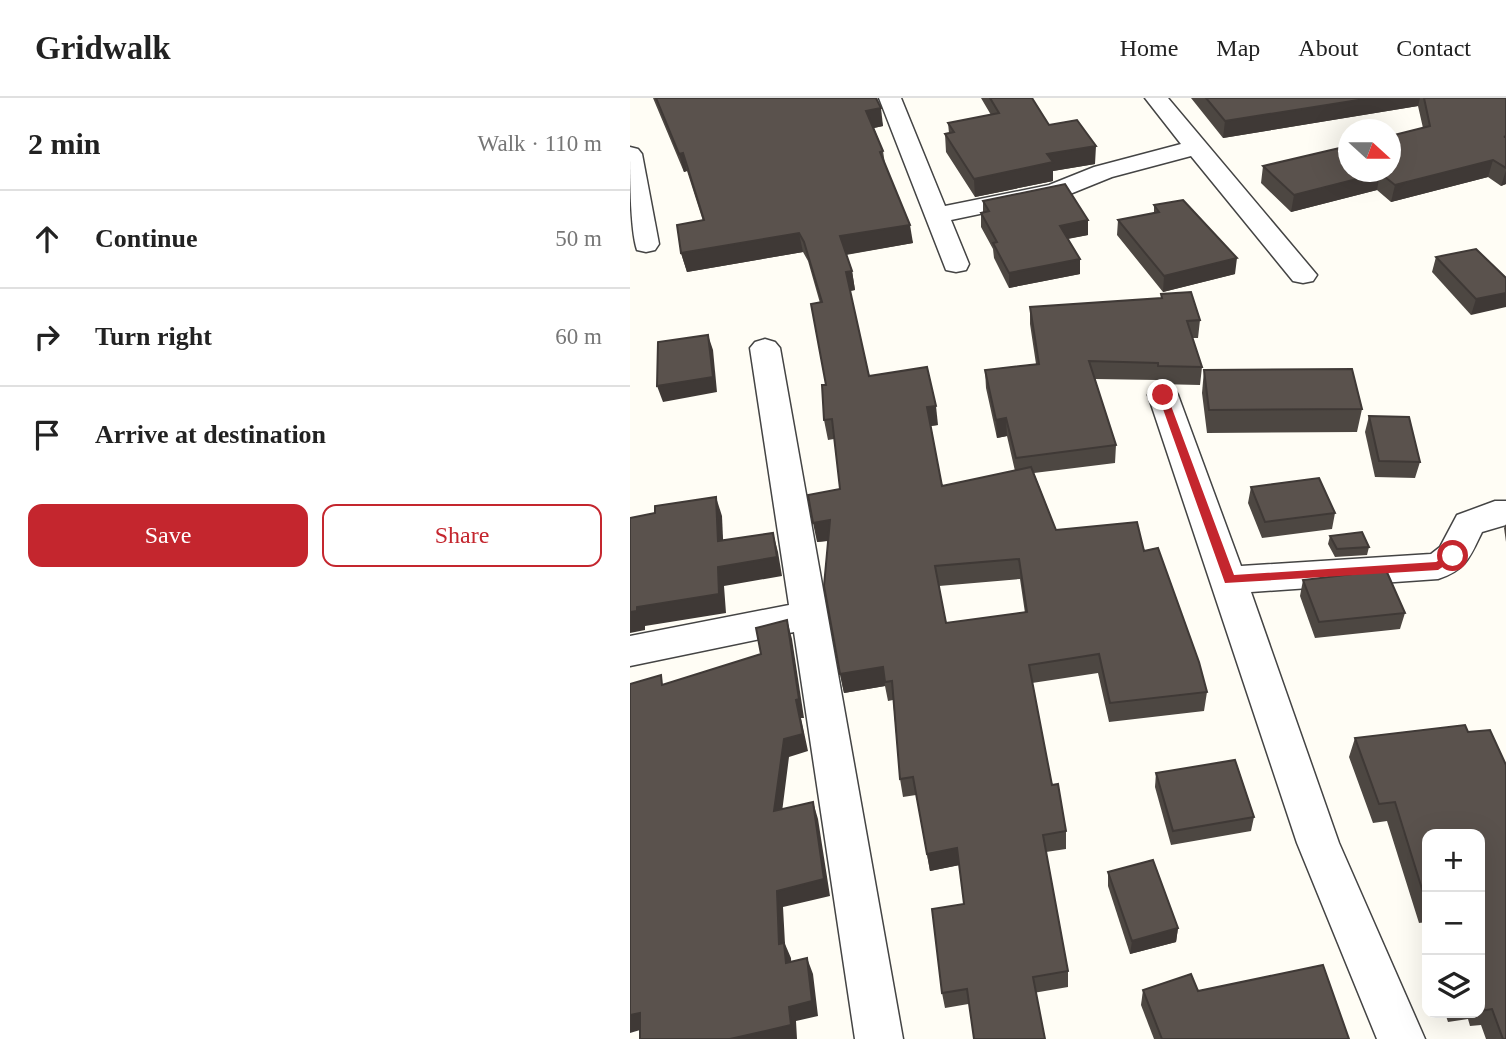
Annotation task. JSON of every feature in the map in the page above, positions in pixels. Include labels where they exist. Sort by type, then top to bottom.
[{"type":"street","points":[[890,98],[956,264]]},
{"type":"street","points":[[1156,98],[1303,275]]},
{"type":"street","points":[[937,215],[1056,191],[1103,172],[1196,147]]},
{"type":"street","points":[[630,154],[646,244]]},
{"type":"street","points":[[765,348],[879,1039]]},
{"type":"street","points":[[1163,395],[1230,580],[1318,843],[1401,1039]]},
{"type":"street","points":[[1230,580],[1438,566],[1453,556],[1469,524],[1495,513],[1506,513]]},
{"type":"street","points":[[630,651],[810,615]]},
{"type":"building","points":[[656,98],[876,98],[881,108],[866,111],[910,225],[840,236],[852,271],[846,272],[869,376],[927,367],[936,406],[927,407],[942,486],[1031,467],[1056,530],[1137,522],[1144,551],[1158,548],[1207,692],[1110,703],[1099,654],[1029,665],[1052,785],[1058,784],[1066,831],[1043,835],[1068,971],[1033,977],[1045,1039],[974,1039],[967,989],[942,993],[932,909],[964,904],[957,848],[927,854],[913,777],[900,779],[892,681],[885,682],[883,667],[840,674],[824,586],[830,520],[813,523],[808,495],[840,489],[832,419],[824,420],[822,385],[826,385],[811,304],[822,302],[804,242],[799,233],[681,253],[677,225],[704,220],[683,153],[679,154]],"holes":[[[1019,559],[1027,612],[946,623],[935,566]]]},
{"type":"building","points":[[990,98],[1032,98],[1049,125],[1077,120],[1096,146],[1047,154],[1053,162],[974,179],[945,134],[954,132],[948,123],[999,113]]},
{"type":"building","points":[[1206,98],[1371,98],[1225,121]]},
{"type":"building","points":[[1424,98],[1506,98],[1506,168],[1493,160],[1395,185],[1391,182],[1401,182],[1401,133],[1430,126]]},
{"type":"building","points":[[1338,148],[1338,182],[1345,182],[1294,195],[1263,166]]},
{"type":"building","points":[[1065,184],[1088,220],[1060,226],[1080,259],[1009,273],[993,243],[997,242],[981,213],[989,211],[983,201]]},
{"type":"building","points":[[1183,200],[1237,258],[1164,276],[1118,220],[1159,212],[1154,205]]},
{"type":"building","points":[[1476,249],[1506,278],[1506,293],[1476,299],[1436,257]]},
{"type":"building","points":[[1191,292],[1200,320],[1187,321],[1202,367],[1089,361],[1116,445],[1016,458],[1006,418],[996,420],[985,370],[1039,364],[1030,307],[1162,298],[1161,294]]},
{"type":"building","points":[[708,335],[713,377],[657,386],[658,342]]},
{"type":"building","points":[[1352,369],[1362,409],[1209,410],[1204,370]]},
{"type":"building","points":[[1369,416],[1409,417],[1420,462],[1379,461]]},
{"type":"building","points":[[1319,478],[1335,513],[1265,522],[1251,487]]},
{"type":"building","points":[[716,497],[718,541],[773,533],[777,557],[718,567],[719,594],[637,607],[637,611],[630,612],[630,518],[655,513],[655,506]]},
{"type":"building","points":[[1362,532],[1369,547],[1337,549],[1330,536]]},
{"type":"building","points":[[1386,570],[1405,613],[1319,622],[1303,580]]},
{"type":"building","points":[[787,620],[799,699],[796,700],[803,734],[784,739],[774,811],[813,802],[824,879],[777,891],[779,944],[784,943],[786,963],[807,958],[812,1001],[789,1007],[791,1025],[730,1039],[640,1039],[640,1013],[630,1015],[630,684],[661,675],[662,685],[761,654],[756,628]]},
{"type":"building","points":[[1465,725],[1468,732],[1490,730],[1506,765],[1506,1039],[1503,1039],[1492,1009],[1485,1010],[1485,829],[1422,829],[1422,889],[1395,802],[1379,804],[1355,738]]},
{"type":"building","points":[[1235,760],[1254,817],[1173,831],[1156,773]]},
{"type":"building","points":[[1153,860],[1178,928],[1132,941],[1108,872]]},
{"type":"building","points":[[1323,965],[1349,1039],[1162,1039],[1143,990],[1191,974],[1198,991]]},
{"type":"route","points":[[1163,395],[1230,580],[1438,566],[1453,556]]}]
